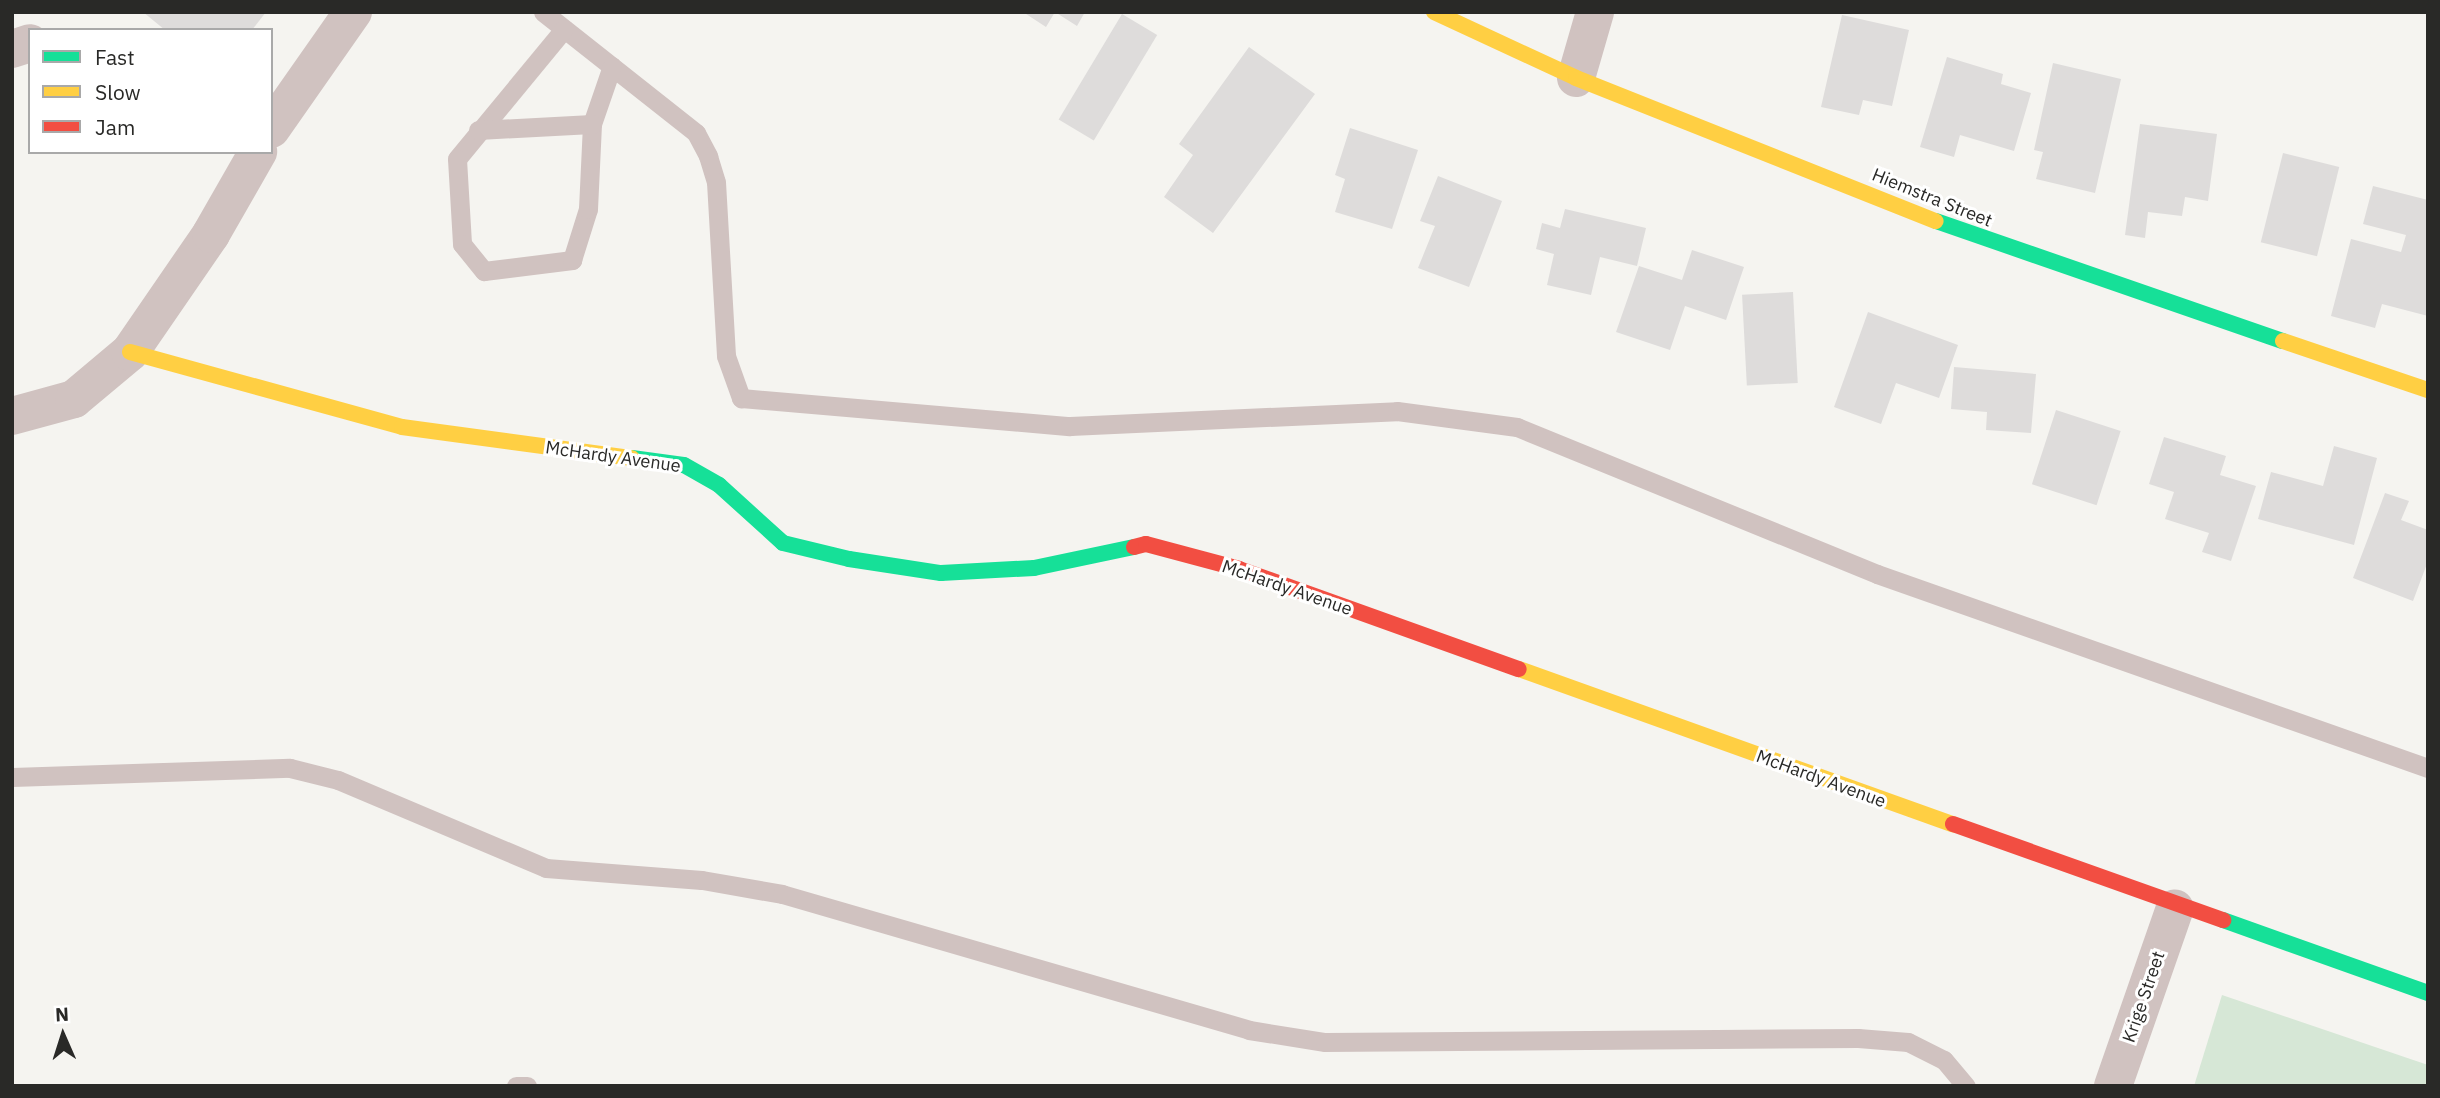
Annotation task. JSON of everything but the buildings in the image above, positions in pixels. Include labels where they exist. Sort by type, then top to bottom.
[{"type":"street","points":[[273,126],[353,12]]},
{"type":"street","name":"Hiemstra Street","points":[[1434,12],[1576,78],[1998,245],[2428,390]]},
{"type":"street","points":[[1576,78],[1595,12]]},
{"type":"street","points":[[29,414],[100,380],[130,352],[189,265],[256,154]]},
{"type":"street","name":"McHardy Avenue","points":[[130,352],[402,427],[684,465],[719,485],[783,543],[849,559],[941,573],[1034,568],[1146,544],[1239,569],[2175,908],[2428,993]]},
{"type":"street","name":"Krige Street","points":[[2113,1086],[2175,908]]},
{"type":"lane","points":[[544,12],[696,133],[708,156],[716,182],[726,356],[741,398],[1070,426],[1397,411],[1517,426],[1877,574],[2428,768]]},
{"type":"lane","points":[[564,29],[461,152],[456,175],[462,244],[484,271],[572,260],[586,219],[592,124],[612,66]]},
{"type":"lane","points":[[478,130],[592,124]]},
{"type":"lane","points":[[12,777],[290,768],[338,780],[546,868],[702,880],[782,894],[1249,1030],[1325,1042],[1858,1038],[1908,1042],[1944,1060],[1966,1086]]},
{"type":"lane","points":[[516,1086],[527,1086]]},
{"type":"green space","points":[[2222,995],[2428,1065],[2428,1086],[2194,1086]]},
{"type":"traffic: fast","points":[[1936,221],[2283,341]]},
{"type":"traffic: fast","points":[[632,458],[684,465],[719,485],[783,543],[849,559],[941,573],[1034,568],[1134,547]]},
{"type":"traffic: fast","points":[[2223,920],[2428,993]]},
{"type":"traffic: slow","points":[[1434,12],[1576,78],[1936,221]]},
{"type":"traffic: slow","points":[[2283,341],[2428,390]]},
{"type":"traffic: slow","points":[[130,352],[402,427],[632,458]]},
{"type":"traffic: slow","points":[[1519,669],[1953,824]]},
{"type":"traffic: jam","points":[[1134,547],[1146,544],[1239,569],[1519,669]]},
{"type":"traffic: jam","points":[[1953,824],[2223,920]]}]
